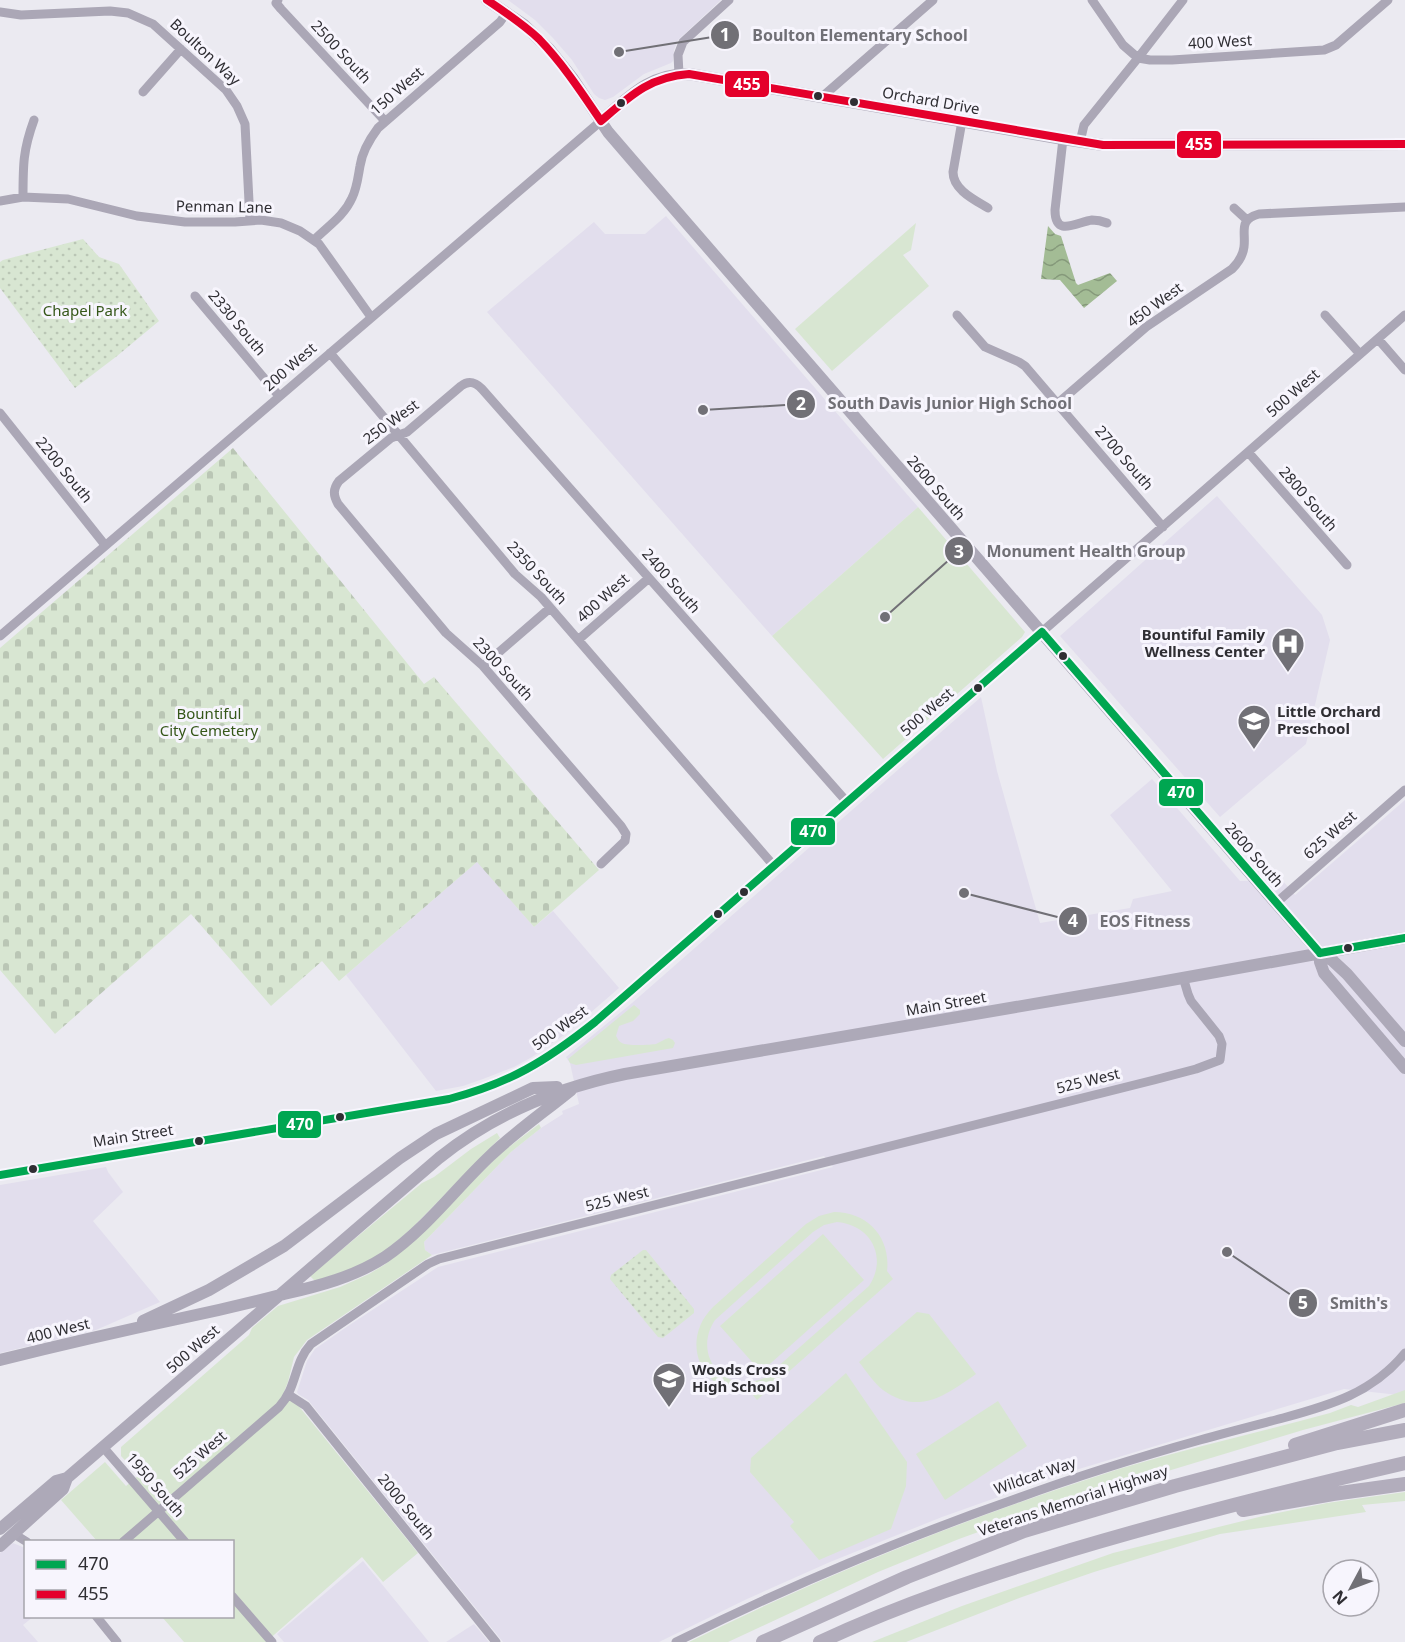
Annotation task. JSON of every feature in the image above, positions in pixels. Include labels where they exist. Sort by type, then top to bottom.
[{"type":"highway","points":[[1174,1485],[1405,1410]]},
{"type":"highway","name":"Veterans Memorial Highway","points":[[763,1642],[907,1577],[1024,1531],[1174,1485],[1337,1443],[1405,1430]]},
{"type":"highway","points":[[820,1642],[862,1622],[1011,1568],[1152,1526],[1304,1486],[1405,1463]]},
{"type":"highway","points":[[1152,1526],[1333,1494],[1405,1485]]},
{"type":"main road","points":[[487,0],[524,25],[549,49],[573,79],[600,121]]},
{"type":"main road","name":"Orchard Drive","points":[[600,121],[644,85],[661,77],[696,74],[1080,142],[1116,146],[1405,144]]},
{"type":"main road","name":"2600 South","points":[[600,121],[821,380],[1320,953],[1324,973],[1405,1068]]},
{"type":"main road","name":"Main Street","points":[[577,1085],[640,1071],[1405,938]]},
{"type":"main road","points":[[1320,953],[1345,971],[1405,1041]]},
{"type":"main road","points":[[123,1330],[233,1307],[320,1285],[366,1268],[405,1241],[490,1156],[577,1085]]},
{"type":"main road","points":[[123,1330],[210,1290],[284,1246],[400,1158],[436,1134],[533,1088],[577,1085]]},
{"type":"main road","name":"500 West","points":[[0,1528],[56,1481],[67,1478],[103,1448],[455,1145],[511,1111],[577,1085]]},
{"type":"main road","name":"400 West","points":[[0,1360],[123,1330]]},
{"type":"main road","name":"500 West","points":[[0,1546],[63,1489],[67,1478]]},
{"type":"street","points":[[679,74],[678,55],[683,42],[729,0]]},
{"type":"street","points":[[822,97],[933,0]]},
{"type":"street","points":[[1092,0],[1123,45],[1138,58]]},
{"type":"street","points":[[1080,142],[1084,125],[1183,0]]},
{"type":"street","name":"400 West","points":[[1138,58],[1172,60],[1324,50],[1336,45],[1388,0]]},
{"type":"street","name":"2500 South","points":[[277,2],[385,120]]},
{"type":"street","name":"Boulton Way","points":[[0,12],[32,15],[119,11],[145,20],[160,31],[226,90],[241,115],[246,134],[250,221]]},
{"type":"street","name":"150 West","points":[[314,240],[340,216],[352,198],[357,187],[363,154],[372,136],[385,120],[500,22],[507,12]]},
{"type":"street","points":[[143,92],[181,49]]},
{"type":"street","points":[[23,197],[24,156],[26,142],[34,120]]},
{"type":"street","name":"200 West","points":[[0,636],[600,121]]},
{"type":"street","points":[[962,121],[953,177],[964,193],[988,208]]},
{"type":"street","points":[[1063,139],[1055,210],[1056,220],[1068,227],[1096,220],[1107,223]]},
{"type":"street","name":"Penman Lane","points":[[0,201],[23,197],[68,199],[137,216],[185,222],[261,220],[281,223],[300,231],[325,251],[371,317]]},
{"type":"street","points":[[1234,208],[1247,220],[1259,214],[1405,207]]},
{"type":"street","name":"450 West","points":[[1057,404],[1146,327],[1232,269],[1244,248],[1244,228],[1247,220]]},
{"type":"street","name":"2330 South","points":[[195,296],[279,396]]},
{"type":"street","name":"2700 South","points":[[957,315],[986,347],[1025,366],[1163,527]]},
{"type":"street","points":[[1325,315],[1360,354]]},
{"type":"street","name":"500 West","points":[[449,1099],[483,1089],[527,1070],[563,1048],[595,1022],[1405,315]]},
{"type":"street","points":[[1378,339],[1405,370]]},
{"type":"street","name":"2350 South","points":[[330,353],[519,578],[537,593],[774,866]]},
{"type":"street","name":"250 West","points":[[334,492],[339,481],[391,438],[407,432],[461,386],[471,382]]},
{"type":"street","name":"2400 South","points":[[471,382],[482,389],[847,802]]},
{"type":"street","name":"2200 South","points":[[0,413],[105,545]]},
{"type":"street","name":"2800 South","points":[[1248,452],[1347,565]]},
{"type":"street","name":"2300 South","points":[[334,492],[338,504],[446,633],[483,666],[621,826],[626,834],[624,844],[601,864]]},
{"type":"street","name":"400 West","points":[[578,640],[649,578]]},
{"type":"street","points":[[483,666],[550,608]]},
{"type":"street","name":"625 West","points":[[1276,903],[1405,790]]},
{"type":"street","name":"525 West","points":[[125,1540],[274,1411],[288,1395],[295,1380],[299,1361],[311,1344],[439,1259],[1196,1069],[1220,1060],[1222,1044],[1219,1036],[1191,1001],[1183,977]]},
{"type":"street","name":"Main Street","points":[[0,1175],[449,1099]]},
{"type":"street","name":"Wildcat Way","points":[[675,1642],[805,1581],[1019,1497],[1189,1443],[1343,1400],[1380,1377],[1405,1353]]},
{"type":"street","name":"2000 South","points":[[288,1395],[306,1406],[496,1642]]},
{"type":"street","name":"1950 South","points":[[103,1448],[183,1540]]},
{"type":"street","points":[[14,1534],[24,1540]]},
{"type":"street","points":[[234,1598],[272,1642]]},
{"type":"street","points":[[97,1618],[117,1642]]},
{"type":"shaded area","points":[[508,0],[721,0],[678,40],[671,63],[644,74],[613,97],[605,100],[594,94],[572,60],[553,38],[535,20]]},
{"type":"shaded area","points":[[666,216],[918,507],[772,636],[487,312],[594,222],[605,234],[645,234]]},
{"type":"shaded area","points":[[1217,496],[1322,615],[1330,640],[1306,744],[1220,817],[1060,636]]},
{"type":"shaded area","points":[[981,697],[997,771],[1040,923],[1130,908],[1133,899],[1172,891],[1110,815],[1152,779],[1240,881],[1282,880],[1295,895],[1405,800],[1405,1392],[1399,1395],[1344,1389],[1069,1472],[942,1517],[830,1562],[659,1642],[503,1642],[308,1400],[298,1394],[307,1361],[315,1349],[438,1267],[833,1167],[824,1156],[432,1255],[425,1250],[424,1242],[511,1152],[563,1114],[562,1111],[579,1104],[570,1063],[566,1057],[632,1003]]},
{"type":"shaded area","points":[[478,861],[534,927],[553,911],[619,988],[567,1033],[532,1057],[483,1079],[463,1086],[436,1091],[346,975]]},
{"type":"shaded area","points":[[106,1167],[123,1192],[93,1221],[160,1302],[96,1330],[0,1353],[0,1185]]},
{"type":"shaded area","points":[[13,1543],[24,1548],[24,1618],[32,1618],[23,1625],[38,1642],[0,1642],[0,1553]]},
{"type":"shaded area","points":[[363,1561],[429,1642],[284,1642],[277,1634]]},
{"type":"shaded area","points":[[474,1624],[489,1642],[446,1642]]},
{"type":"green space","points":[[916,223],[911,250],[903,255],[929,286],[832,371],[795,329]]},
{"type":"green space","name":"Chapel Park","points":[[83,239],[99,257],[119,264],[159,321],[75,388],[0,288],[0,262]]},
{"type":"green space","name":"Bountiful City Cemetery","points":[[233,448],[424,684],[434,677],[599,870],[534,927],[477,862],[339,981],[322,961],[271,1006],[191,914],[55,1034],[0,970],[0,648]]},
{"type":"green space","points":[[918,507],[1025,632],[883,759],[772,636]]},
{"type":"green space","points":[[634,1005],[640,1010],[640,1014],[633,1021],[619,1026],[616,1036],[619,1041],[628,1045],[649,1045],[669,1038],[675,1043],[673,1048],[576,1065],[570,1063],[568,1059]]},
{"type":"green space","points":[[539,1124],[541,1128],[511,1152],[424,1242],[425,1250],[432,1255],[307,1340],[294,1357],[284,1392],[297,1404],[418,1553],[383,1582],[362,1557],[266,1642],[184,1642],[163,1618],[234,1618],[234,1540],[96,1540],[61,1500],[105,1462],[126,1486],[139,1475],[121,1456],[121,1447],[249,1335],[252,1328],[278,1306],[340,1287],[384,1265],[407,1247],[500,1154]]},
{"type":"green space","points":[[497,1133],[500,1138],[413,1227],[388,1249],[362,1266],[315,1281],[310,1276],[422,1183]]},
{"type":"green space","points":[[834,1212],[846,1213],[867,1222],[881,1238],[887,1259],[887,1271],[893,1279],[757,1400],[751,1393],[734,1391],[719,1385],[708,1376],[697,1350],[697,1335],[703,1321],[713,1307],[806,1224],[819,1216]],"holes":[[[837,1222],[859,1229],[873,1244],[877,1264],[869,1286],[766,1377],[751,1382],[738,1382],[716,1370],[707,1347],[715,1320],[813,1232],[824,1225]]]},
{"type":"green space","points":[[823,1234],[864,1280],[761,1372],[720,1326]]},
{"type":"green space","points":[[646,1250],[694,1309],[694,1313],[663,1338],[658,1337],[610,1279],[611,1275]]},
{"type":"green space","points":[[917,1312],[929,1314],[976,1374],[943,1395],[920,1402],[896,1398],[883,1390],[859,1362]]},
{"type":"green space","points":[[846,1373],[907,1462],[906,1486],[891,1529],[819,1560],[790,1526],[794,1522],[750,1472],[751,1458]]},
{"type":"green space","points":[[1405,1390],[1405,1403],[1303,1430],[1039,1510],[959,1539],[878,1572],[728,1642],[689,1642],[847,1569],[1009,1506],[1119,1469],[1330,1413],[1351,1405],[1358,1407]]},
{"type":"green space","points":[[998,1401],[1027,1446],[945,1500],[916,1454]]},
{"type":"green space","points":[[1405,1492],[1405,1501],[1362,1505],[1366,1512],[1220,1534],[1094,1572],[906,1642],[872,1642],[962,1606],[1113,1553],[1263,1516],[1327,1503]]},
{"type":"water","points":[[1048,226],[1055,234],[1061,236],[1078,285],[1110,273],[1117,281],[1084,308],[1060,280],[1041,279]]},
{"type":"transit line","name":"455","points":[[487,0],[539,39],[564,69],[601,121]]},
{"type":"transit line","name":"455","points":[[601,121],[641,89],[662,79],[689,74],[1103,145],[1405,144]]},
{"type":"transit line","name":"470","points":[[1042,632],[1320,953]]},
{"type":"transit line","name":"470","points":[[0,1175],[449,1099],[509,1078],[560,1048],[595,1022],[1042,632]]},
{"type":"transit line","name":"470","points":[[1320,953],[1405,938]]},
{"type":"place","name":"Boulton Elementary School","points":[[619,52]]},
{"type":"place","name":"South Davis Junior High School","points":[[703,410]]},
{"type":"place","name":"Monument Health Group","points":[[885,617]]},
{"type":"place","name":"Bountiful Family Wellness Center","points":[[1288,673]]},
{"type":"place","name":"Little Orchard Preschool","points":[[1254,750]]},
{"type":"place","name":"EOS Fitness","points":[[964,893]]},
{"type":"place","name":"Smith's","points":[[1227,1252]]},
{"type":"place","name":"Woods Cross High School","points":[[669,1408]]}]
